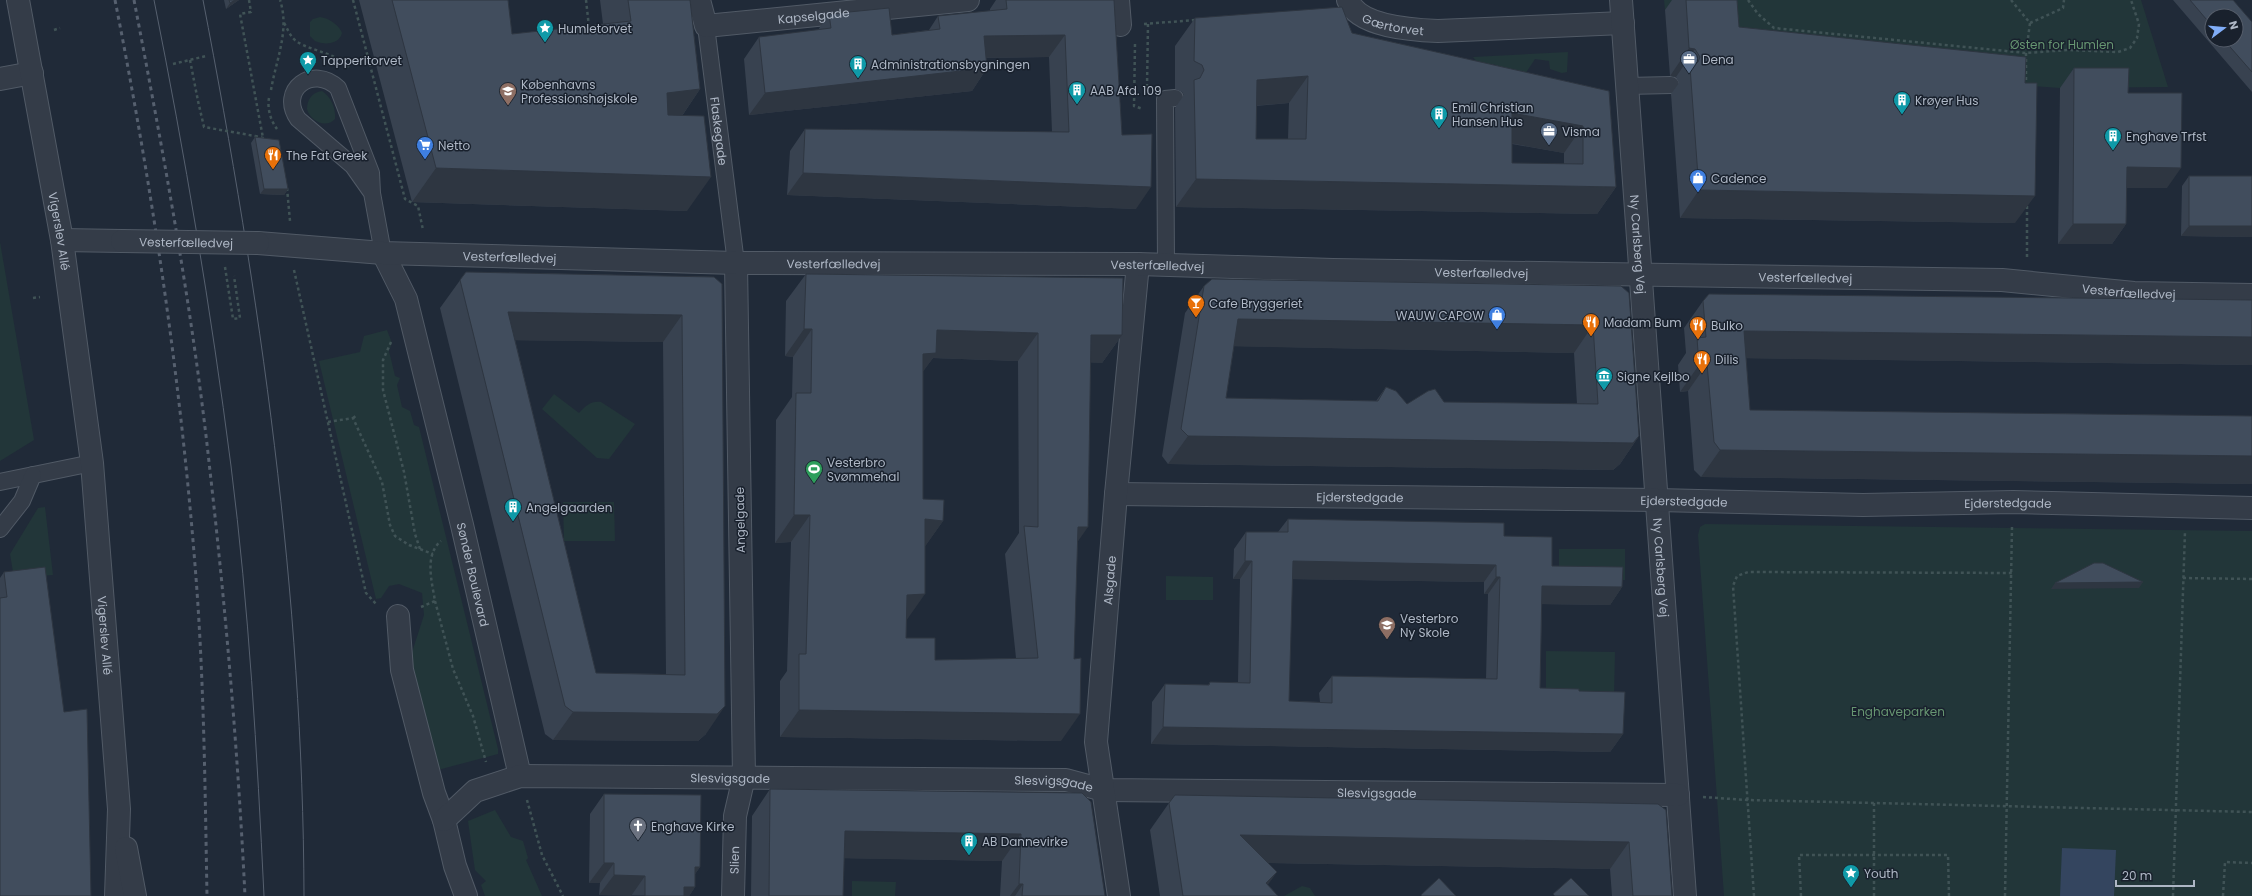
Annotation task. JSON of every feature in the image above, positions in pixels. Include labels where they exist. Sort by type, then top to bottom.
[{"type":"street","name":"Vigerslev Allé","points":[[18,0],[62,240],[92,463],[119,809],[135,896]]},
{"type":"street","name":"Flaskegade","points":[[699,0],[706,26]]},
{"type":"street","name":"Kapselgade","points":[[706,26],[968,0]]},
{"type":"street","points":[[1118,0],[1120,24]]},
{"type":"street","name":"Ny Carlsberg Vej","points":[[1621,0],[1642,274],[1685,896]]},
{"type":"street","name":"Gærtorvet","points":[[1350,3],[1374,21],[1413,30],[1438,32],[1623,23]]},
{"type":"street","points":[[0,79],[32,74]]},
{"type":"street","name":"Vesterfælledvej","points":[[62,240],[258,243],[292,247],[383,253],[736,263],[1166,264],[1333,270],[2027,281],[2134,292],[2252,295]]},
{"type":"street","name":"Sønder Boulevard","points":[[383,253],[406,299],[462,525],[520,776]]},
{"type":"street","name":"Angelgade","points":[[736,263],[744,777]]},
{"type":"street","name":"Alsgade","points":[[1119,896],[1096,742],[1116,494],[1138,264]]},
{"type":"street","name":"Ejderstedgade","points":[[1116,494],[1658,500],[1863,505],[2013,502],[2252,508]]},
{"type":"street","points":[[398,616],[402,670],[434,793],[444,820],[462,895]]},
{"type":"street","name":"Slesvigsgade","points":[[444,820],[475,791],[520,776],[1066,780],[1103,790],[1678,795]]},
{"type":"street","name":"Slien","points":[[733,896],[735,816],[744,777]]},
{"type":"street","name":"Vigerslev Allé","points":[[116,896],[119,809]]},
{"type":"lane","name":"Flaskegade","points":[[706,26],[736,263]]},
{"type":"lane","points":[[372,193],[353,166],[298,119],[293,111],[294,91],[301,83],[321,78],[330,80],[338,88],[371,173],[372,193],[383,253]]},
{"type":"lane","points":[[1627,86],[1671,85]]},
{"type":"lane","points":[[1166,264],[1165,99],[1175,98]]},
{"type":"lane","points":[[0,482],[92,463]]},
{"type":"lane","points":[[0,529],[22,501],[32,475]]},
{"type":"path","points":[[249,0],[251,12],[240,14],[264,138]]},
{"type":"path","points":[[280,0],[284,23]]},
{"type":"path","points":[[353,0],[405,199],[418,206],[429,254]]},
{"type":"path","points":[[586,0],[589,29]]},
{"type":"path","points":[[1748,0],[1758,14],[1774,28],[2026,53],[2068,50],[2118,52],[2130,48],[2137,38],[2139,24],[2131,0]]},
{"type":"path","points":[[2011,0],[2030,23],[2026,53],[2026,92]]},
{"type":"path","points":[[2030,23],[2063,8],[2064,0]]},
{"type":"path","points":[[1120,24],[1148,24],[1203,19]]},
{"type":"path","points":[[1147,80],[1148,24]]},
{"type":"path","points":[[54,30],[60,28]]},
{"type":"path","points":[[1134,106],[1135,43]]},
{"type":"path","points":[[173,64],[206,56]]},
{"type":"path","points":[[344,61],[374,58]]},
{"type":"path","points":[[190,60],[204,127],[269,140]]},
{"type":"path","points":[[286,186],[295,280],[366,593],[373,602],[398,616],[435,601]]},
{"type":"path","points":[[2026,203],[2027,281]]},
{"type":"path","points":[[226,274],[233,319],[240,318],[234,276]]},
{"type":"path","points":[[33,298],[40,297]]},
{"type":"path","points":[[415,335],[391,341],[384,360],[382,380],[404,472],[415,534],[420,549]]},
{"type":"path","points":[[328,422],[353,418],[357,415]]},
{"type":"path","points":[[353,418],[382,482],[390,525],[395,536],[410,545],[433,554]]},
{"type":"path","points":[[2005,896],[2013,502]]},
{"type":"path","points":[[2173,896],[2186,507]]},
{"type":"path","points":[[462,525],[438,544],[430,565],[435,601],[453,669],[473,716],[492,785]]},
{"type":"path","points":[[1754,896],[1733,586],[1737,576],[1748,572],[2012,573]]},
{"type":"path","points":[[2183,578],[2252,579]]},
{"type":"path","points":[[520,776],[542,855],[563,896]]},
{"type":"path","points":[[1678,795],[1747,800],[2252,812]]},
{"type":"path","points":[[1874,803],[1872,855],[1874,896]]},
{"type":"path","points":[[1801,896],[1799,855],[1948,855],[1949,896]]},
{"type":"path","points":[[2223,896],[2225,862],[2252,863]]},
{"type":"green space","name":"Østen for Humlen","points":[[1664,0],[2141,0],[2168,87],[2060,88],[2006,84],[1720,54],[1665,10]]},
{"type":"green space","points":[[320,17],[330,20],[339,27],[342,33],[338,40],[331,43],[323,43],[315,41],[310,36],[310,22],[313,19]]},
{"type":"green space","points":[[1568,52],[1567,72],[1562,73],[1550,69],[1549,61],[1535,59],[1525,74],[1507,78],[1494,64],[1482,68],[1473,57]]},
{"type":"green space","points":[[322,91],[330,100],[335,111],[335,119],[327,123],[315,120],[311,117],[307,109],[311,97],[315,93]]},
{"type":"green space","points":[[0,242],[34,440],[0,461]]},
{"type":"green space","points":[[387,330],[392,343],[389,351],[395,376],[400,378],[397,385],[402,407],[410,411],[414,425],[419,427],[498,749],[498,754],[434,771],[407,668],[424,615],[422,593],[399,584],[389,586],[381,598],[376,599],[319,361],[360,352],[364,336]]},
{"type":"green space","points":[[554,394],[579,413],[591,403],[601,402],[635,424],[609,459],[597,458],[542,409]]},
{"type":"green space","points":[[563,502],[614,502],[615,541],[564,541]]},
{"type":"green space","points":[[45,507],[53,575],[14,578],[10,554],[38,508]]},
{"type":"green space","name":"Enghaveparken","points":[[1705,524],[2252,531],[2252,896],[1724,896],[1698,535],[1700,527]]},
{"type":"green space","points":[[1559,549],[1625,549],[1625,580],[1559,580]]},
{"type":"green space","points":[[1166,576],[1213,577],[1213,600],[1166,600]]},
{"type":"green space","points":[[1546,651],[1615,652],[1614,697],[1546,695]]},
{"type":"green space","points":[[495,810],[511,837],[523,841],[528,858],[526,860],[542,896],[485,896],[481,885],[486,881],[475,870],[468,821]]},
{"type":"green space","points":[[852,881],[896,882],[895,896],[852,896]]},
{"type":"green space","points":[[1302,886],[1310,888],[1315,896],[1284,896]]},
{"type":"water","points":[[2062,848],[2116,850],[2114,896],[2060,896]]},
{"type":"building","points":[[392,0],[508,0],[512,34],[631,21],[628,0],[690,0],[700,89],[667,93],[668,115],[704,116],[711,177],[436,168]]},
{"type":"building","points":[[1006,0],[1114,0],[1122,135],[1152,134],[1151,187],[803,173],[805,129],[1069,132],[1065,35],[984,36],[987,68],[765,93],[759,37],[831,28],[829,14],[889,8],[892,35],[940,29],[938,16],[1007,9]]},
{"type":"building","name":"Krøyer Hus","points":[[1686,0],[1737,0],[1739,27],[2026,57],[2025,83],[2037,83],[2035,196],[1699,190],[1690,67],[1698,62],[1700,57],[1695,49],[1689,48]]},
{"type":"building","points":[[2190,0],[2233,0],[2240,8],[2204,8],[2204,17]]},
{"type":"building","name":"Emil Christian Hansen Hus","points":[[1342,7],[1352,33],[1609,91],[1616,187],[1196,179],[1194,80],[1200,78],[1204,70],[1202,65],[1194,61],[1195,18]],"holes":[[[1308,76],[1306,139],[1256,139],[1257,80]],[[1512,113],[1583,126],[1583,164],[1512,163]]]},
{"type":"building","points":[[2244,13],[2252,22],[2252,72],[2231,48],[2244,48]]},
{"type":"building","name":"Enghave Trfst","points":[[2074,68],[2129,68],[2128,93],[2182,93],[2181,168],[2127,167],[2126,224],[2073,224]]},
{"type":"building","points":[[255,137],[279,140],[288,189],[264,189]]},
{"type":"building","points":[[2189,176],[2252,176],[2252,226],[2189,226]]},
{"type":"building","points":[[466,272],[714,277],[722,284],[725,706],[717,714],[573,712],[565,706],[460,280]],"holes":[[[508,312],[682,315],[685,675],[596,673]]]},
{"type":"building","points":[[806,274],[1123,278],[1122,335],[1091,335],[1088,527],[1078,527],[1074,659],[1081,658],[1080,714],[799,710],[799,654],[806,654],[810,515],[794,515],[796,393],[811,393],[812,329],[804,329]],"holes":[[[937,330],[1038,333],[1038,527],[1024,526],[1038,658],[935,660],[935,638],[906,638],[907,595],[925,594],[925,519],[943,521],[944,500],[923,499],[923,354],[936,353]]]},
{"type":"building","points":[[1212,279],[1621,286],[1629,293],[1639,436],[1633,443],[1188,436],[1181,429],[1204,286]],"holes":[[[1238,319],[1593,325],[1598,404],[1444,402],[1435,389],[1428,391],[1407,404],[1396,391],[1386,387],[1378,401],[1226,398]]]},
{"type":"building","points":[[1709,294],[2252,300],[2252,337],[1744,331],[1750,410],[2252,416],[2252,456],[1720,450],[1714,442],[1707,364],[1699,365],[1697,338],[1706,337],[1703,301]]},
{"type":"building","points":[[1288,519],[1504,523],[1504,536],[1552,537],[1552,566],[1623,567],[1622,587],[1542,586],[1540,688],[1625,692],[1623,734],[1163,727],[1165,684],[1209,685],[1210,682],[1250,683],[1252,561],[1245,561],[1246,532],[1288,532]],"holes":[[[1293,561],[1496,565],[1496,577],[1500,577],[1497,679],[1332,676],[1332,703],[1289,701]]]},
{"type":"building","points":[[2094,563],[2103,563],[2143,582],[2055,583]]},
{"type":"building","points":[[45,567],[64,712],[87,709],[91,896],[0,896],[0,598],[7,597],[4,572]]},
{"type":"building","points":[[770,789],[1082,793],[1091,802],[1105,896],[1022,896],[1023,884],[1019,884],[1021,834],[845,831],[843,896],[769,896]]},
{"type":"building","name":"Enghave Kirke","points":[[604,794],[701,795],[700,867],[695,867],[695,887],[684,887],[684,896],[645,896],[645,876],[614,875],[614,863],[604,863]]},
{"type":"building","points":[[1175,795],[1658,804],[1666,810],[1672,896],[1633,896],[1629,842],[1240,835],[1277,872],[1266,883],[1278,896],[1183,896],[1169,803]]},
{"type":"building","points":[[1439,878],[1456,896],[1421,895]]},
{"type":"building","points":[[1571,878],[1589,896],[1555,896],[1553,894]]},
{"type":"tram line","points":[[154,0],[197,233],[231,466],[248,627],[264,896]]},
{"type":"tram line","points":[[203,0],[243,222],[260,334],[287,558],[296,670],[302,783],[304,896]]},
{"type":"railway","points":[[115,0],[153,211],[173,352],[189,494],[198,606],[204,730],[207,896]]},
{"type":"railway","points":[[134,0],[177,235],[203,412],[216,524],[231,683],[245,896]]},
{"type":"place","name":"Humletorvet","points":[[545,43]]},
{"type":"place","name":"Dena","points":[[1689,74]]},
{"type":"place","name":"Tapperitorvet","points":[[308,75]]},
{"type":"place","name":"Administrationsbygningen","points":[[858,79]]},
{"type":"place","name":"AAB Afd. 109","points":[[1077,105]]},
{"type":"place","name":"Københavns Professionshøjskole","points":[[508,106]]},
{"type":"place","name":"Krøyer Hus","points":[[1902,115]]},
{"type":"place","name":"Emil Christian Hansen Hus","points":[[1439,129]]},
{"type":"place","name":"Visma","points":[[1549,146]]},
{"type":"place","name":"Enghave Trfst","points":[[2113,151]]},
{"type":"place","name":"Netto","points":[[425,160]]},
{"type":"place","name":"The Fat Greek","points":[[273,170]]},
{"type":"place","name":"Cadence","points":[[1698,193]]},
{"type":"place","name":"Cafe Bryggeriet","points":[[1196,318]]},
{"type":"place","name":"WAUW CAPOW","points":[[1497,330]]},
{"type":"place","name":"Madam Bum","points":[[1591,337]]},
{"type":"place","name":"Bulko","points":[[1698,340]]},
{"type":"place","name":"Dilis","points":[[1702,374]]},
{"type":"place","name":"Signe Kejlbo","points":[[1604,391]]},
{"type":"place","name":"Vesterbro Svømmehal","points":[[814,484]]},
{"type":"place","name":"Angelgaarden","points":[[513,522]]},
{"type":"place","name":"Vesterbro Ny Skole","points":[[1387,640]]},
{"type":"place","name":"Enghave Kirke","points":[[638,841]]},
{"type":"place","name":"AB Dannevirke","points":[[969,856]]},
{"type":"place","name":"Youth","points":[[1851,888]]}]
